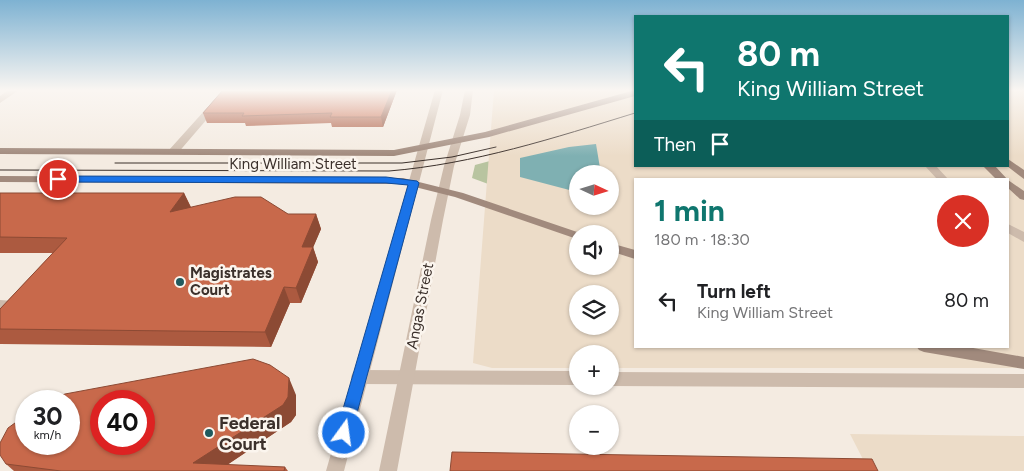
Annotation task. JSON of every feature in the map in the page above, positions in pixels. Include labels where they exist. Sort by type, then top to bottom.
[{"type":"main road","name":"King William Street","points":[[0,151],[394,153],[456,142],[566,112]]},
{"type":"main road","points":[[1009,163],[1024,176]]},
{"type":"main road","points":[[989,167],[1002,178]]},
{"type":"main road","name":"King William Street","points":[[0,179],[386,180],[414,183],[444,191],[569,232]]},
{"type":"main road","points":[[1009,184],[1024,197]]},
{"type":"main road","points":[[619,250],[634,255]]},
{"type":"main road","points":[[936,348],[1024,363]]},
{"type":"street","points":[[173,152],[209,112]]},
{"type":"street","points":[[335,471],[359,377],[433,112]]},
{"type":"street","name":"Angas Street","points":[[388,471],[405,377],[444,191],[465,112]]},
{"type":"street","points":[[931,167],[942,178]]},
{"type":"street","points":[[1009,229],[1024,238]]},
{"type":"street","points":[[359,377],[569,378]]},
{"type":"street","points":[[619,378],[1024,381]]},
{"type":"green space","points":[[501,158],[499,188],[472,178],[475,165]]},
{"type":"shaded area","points":[[492,112],[634,112],[634,167],[1009,167],[1009,112],[1024,112],[1024,368],[619,368],[619,345],[569,345],[569,368],[492,368],[473,363]]},
{"type":"shaded area","points":[[850,434],[1024,436],[1024,471],[869,471]]},
{"type":"water","points":[[596,144],[600,165],[569,165],[569,190],[520,177],[520,158],[569,147]]},
{"type":"building","points":[[383,112],[381,117],[330,117],[332,113],[242,116],[244,113],[203,113]]},
{"type":"building","name":"Magistrates Court","points":[[0,193],[184,193],[170,212],[235,197],[261,197],[288,214],[316,214],[302,247],[313,247],[296,288],[284,287],[265,332],[0,329],[0,309],[67,238],[0,237]]},
{"type":"building","name":"Federal Court","points":[[253,359],[270,365],[289,378],[288,397],[283,405],[193,463],[285,467],[284,471],[61,471],[6,464],[0,455],[0,443],[8,428],[15,423],[15,455],[80,455],[80,391]]},
{"type":"building","points":[[452,452],[872,459],[878,471],[450,471]]},
{"type":"tram line","points":[[0,170],[389,171],[421,168],[514,149],[634,113]]},
{"type":"tram line","points":[[115,163],[402,163],[452,157],[496,147]]},
{"type":"place","name":"Magistrates Court","points":[[180,282]]},
{"type":"place","name":"Federal Court","points":[[209,433]]},
{"type":"route","points":[[58,179],[386,180],[414,183],[344,433]]}]
